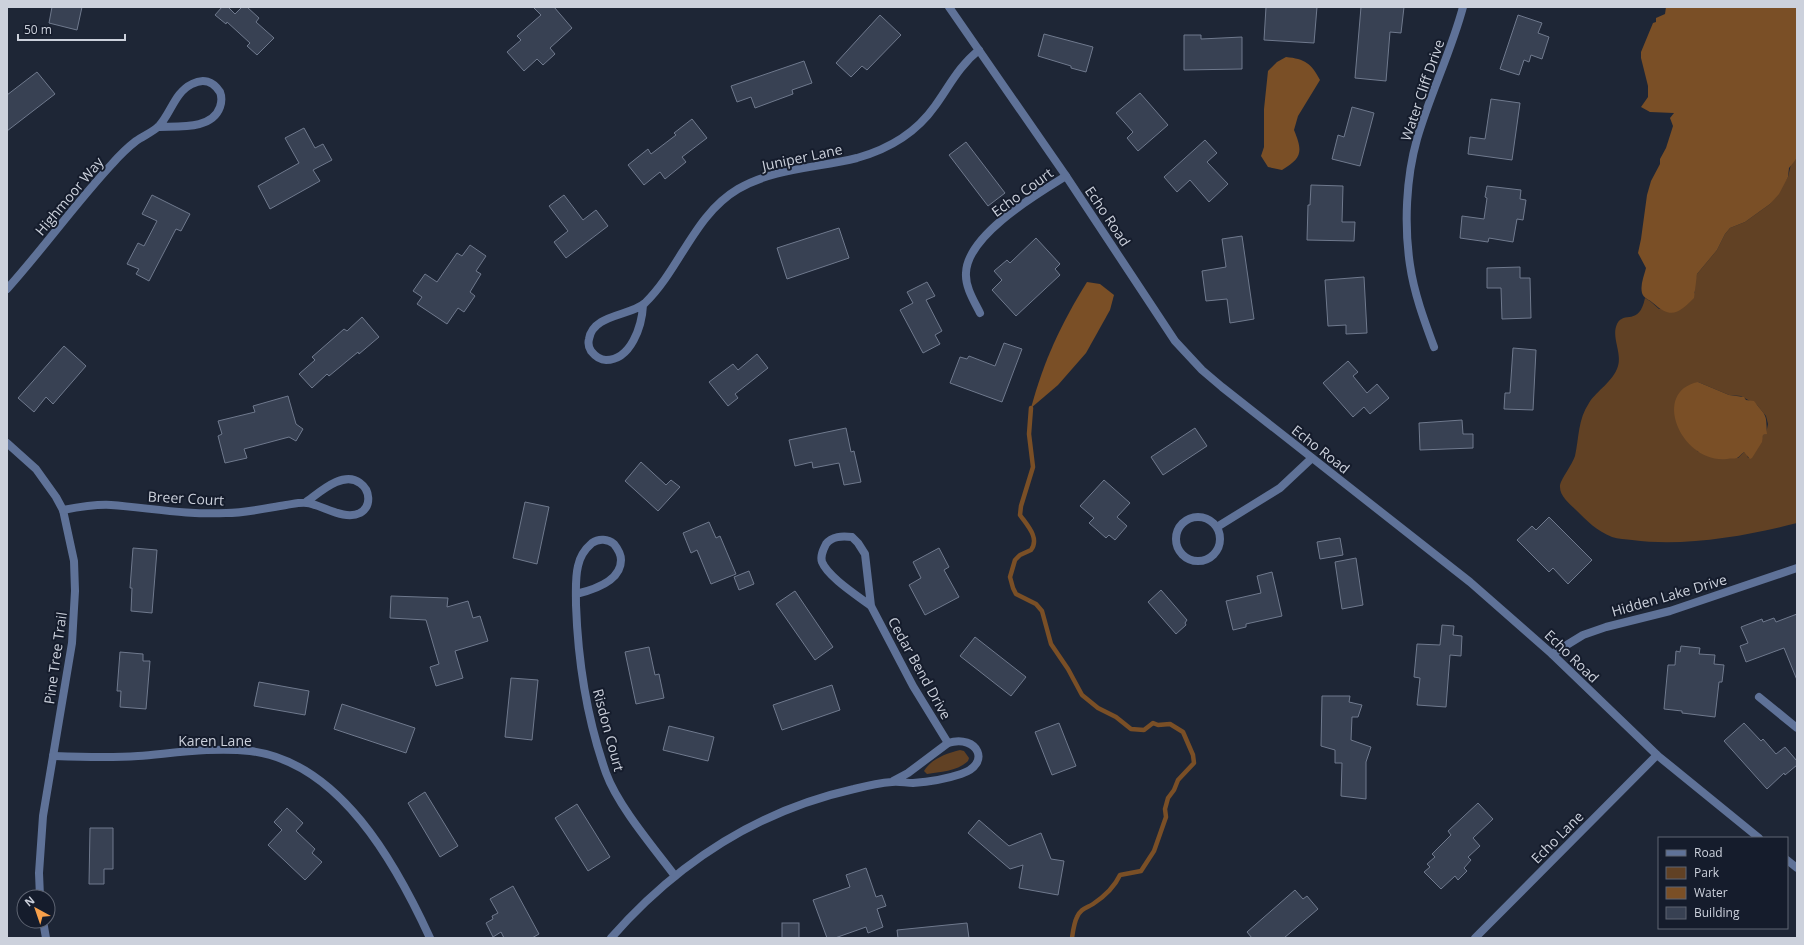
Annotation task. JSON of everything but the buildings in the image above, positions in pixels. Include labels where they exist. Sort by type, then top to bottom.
[{"type":"street","name":"Echo Road","points":[[949,7],[1066,176],[1175,341],[1185,353],[1222,387],[1470,582],[1552,654],[1657,754],[1758,837]]},
{"type":"street","name":"Water Cliff Drive","points":[[1434,347],[1417,299],[1410,265],[1408,198],[1416,141],[1463,7]]},
{"type":"street","name":"Juniper Lane","points":[[643,305],[643,315],[634,339],[619,358],[602,360],[590,350],[588,342],[593,329],[608,319],[643,305],[665,280],[705,219],[726,196],[751,182],[770,175],[870,155],[894,144],[917,128],[925,119],[960,67],[979,50]]},
{"type":"street","name":"Highmoor Way","points":[[7,289],[113,163],[136,142],[158,127],[182,90],[190,84],[199,81],[207,81],[220,93],[222,100],[220,109],[208,121],[195,125],[158,127]]},
{"type":"street","name":"Echo Court","points":[[980,313],[967,283],[966,273],[968,261],[974,249],[984,237],[1012,212],[1066,176]]},
{"type":"street","name":"Pine Tree Trail","points":[[7,443],[36,469],[49,486],[63,510],[74,560],[75,618],[69,668],[43,816],[40,889]]},
{"type":"street","points":[[1217,527],[1280,488],[1312,458]]},
{"type":"street","name":"Breer Court","points":[[63,510],[84,506],[111,505],[186,513],[222,514],[306,502],[348,515],[359,513],[367,507],[369,499],[362,484],[357,480],[348,479],[328,486],[306,502]]},
{"type":"street","points":[[1200,516],[1212,522],[1217,527],[1220,534],[1220,541],[1218,549],[1213,555],[1200,561],[1192,560],[1180,552],[1175,538],[1177,531],[1186,520],[1200,516]]},
{"type":"street","name":"Cedar Bend Drive","points":[[871,606],[868,574],[863,549],[852,537],[837,537],[828,542],[823,549],[821,556],[822,562],[826,568],[871,606],[913,686],[948,743]]},
{"type":"street","name":"Risdon Court","points":[[576,594],[608,582],[616,575],[621,566],[621,556],[613,544],[604,539],[594,542],[587,547],[577,566],[576,594],[579,658],[584,689],[596,740],[607,775],[614,790],[628,812],[675,876]]},
{"type":"street","name":"Hidden Lake Drive","points":[[1552,654],[1583,635],[1606,627],[1670,611],[1797,568]]},
{"type":"street","points":[[1759,697],[1797,728]]},
{"type":"street","points":[[611,938],[635,912],[675,876],[716,845],[763,820],[830,796],[893,782],[913,783],[960,774],[975,767],[978,762],[978,755],[973,745],[963,740],[948,743],[908,773],[893,782]]},
{"type":"street","name":"Karen Lane","points":[[53,756],[112,757],[195,751],[240,750],[265,754],[296,766],[322,782],[354,812],[383,852],[413,901],[430,938]]},
{"type":"street","name":"Echo Lane","points":[[1476,938],[1657,754]]},
{"type":"street","points":[[1788,861],[1797,868]]},
{"type":"green space","points":[[1797,158],[1797,523],[1737,536],[1694,541],[1652,542],[1617,538],[1607,535],[1592,525],[1568,502],[1561,493],[1560,485],[1575,456],[1581,422],[1585,409],[1592,398],[1616,372],[1619,361],[1615,334],[1617,324],[1623,318],[1631,317],[1639,312],[1645,298],[1659,309],[1695,293],[1694,285],[1697,274],[1717,250],[1725,234],[1730,228],[1745,222],[1770,204],[1788,177],[1791,164]],"holes":[[[1698,382],[1729,395],[1741,396],[1757,405],[1766,416],[1768,424],[1766,434],[1763,435],[1761,442],[1748,458],[1747,454],[1744,452],[1738,458],[1717,458],[1697,451]]]},
{"type":"green space","points":[[960,750],[964,751],[969,758],[968,761],[959,767],[943,772],[927,774],[924,771],[931,763],[940,757]]},
{"type":"water","points":[[1666,7],[1797,7],[1797,158],[1789,168],[1788,177],[1779,194],[1770,204],[1745,222],[1730,228],[1725,234],[1717,250],[1697,274],[1694,298],[1679,311],[1670,313],[1659,308],[1643,295],[1642,284],[1646,268],[1638,253],[1647,195],[1651,181],[1660,164],[1660,159],[1666,148],[1673,126],[1670,118],[1674,113],[1650,112],[1641,107],[1648,97],[1648,86],[1641,58],[1641,52],[1653,23],[1656,22],[1656,18],[1665,14]]},
{"type":"water","points":[[1286,57],[1298,59],[1307,63],[1314,70],[1320,80],[1298,116],[1294,130],[1299,144],[1299,154],[1294,162],[1282,170],[1268,167],[1261,156],[1264,147],[1264,109],[1268,71],[1277,62]]},
{"type":"water","points":[[1087,282],[1100,284],[1114,295],[1110,310],[1086,353],[1058,385],[1031,408],[1054,343]]},
{"type":"water","points":[[1698,382],[1729,395],[1744,397],[1746,400],[1754,401],[1764,413],[1766,418],[1767,434],[1763,435],[1762,442],[1752,458],[1750,459],[1744,452],[1738,458],[1711,458],[1697,450],[1685,439],[1678,426],[1674,412],[1676,399],[1684,388]]},
{"type":"waterway","points":[[1031,408],[1029,434],[1033,467],[1021,506],[1020,515],[1032,532],[1034,541],[1031,550],[1020,555],[1015,560],[1010,577],[1013,588],[1016,594],[1036,604],[1042,611],[1051,644],[1068,669],[1082,695],[1098,708],[1116,717],[1131,729],[1144,730],[1153,723],[1158,725],[1170,724],[1183,732],[1193,755],[1194,763],[1178,780],[1174,790],[1168,798],[1165,809],[1166,817],[1154,851],[1141,871],[1120,875],[1115,884],[1105,895],[1080,912],[1075,922],[1072,938]]}]
